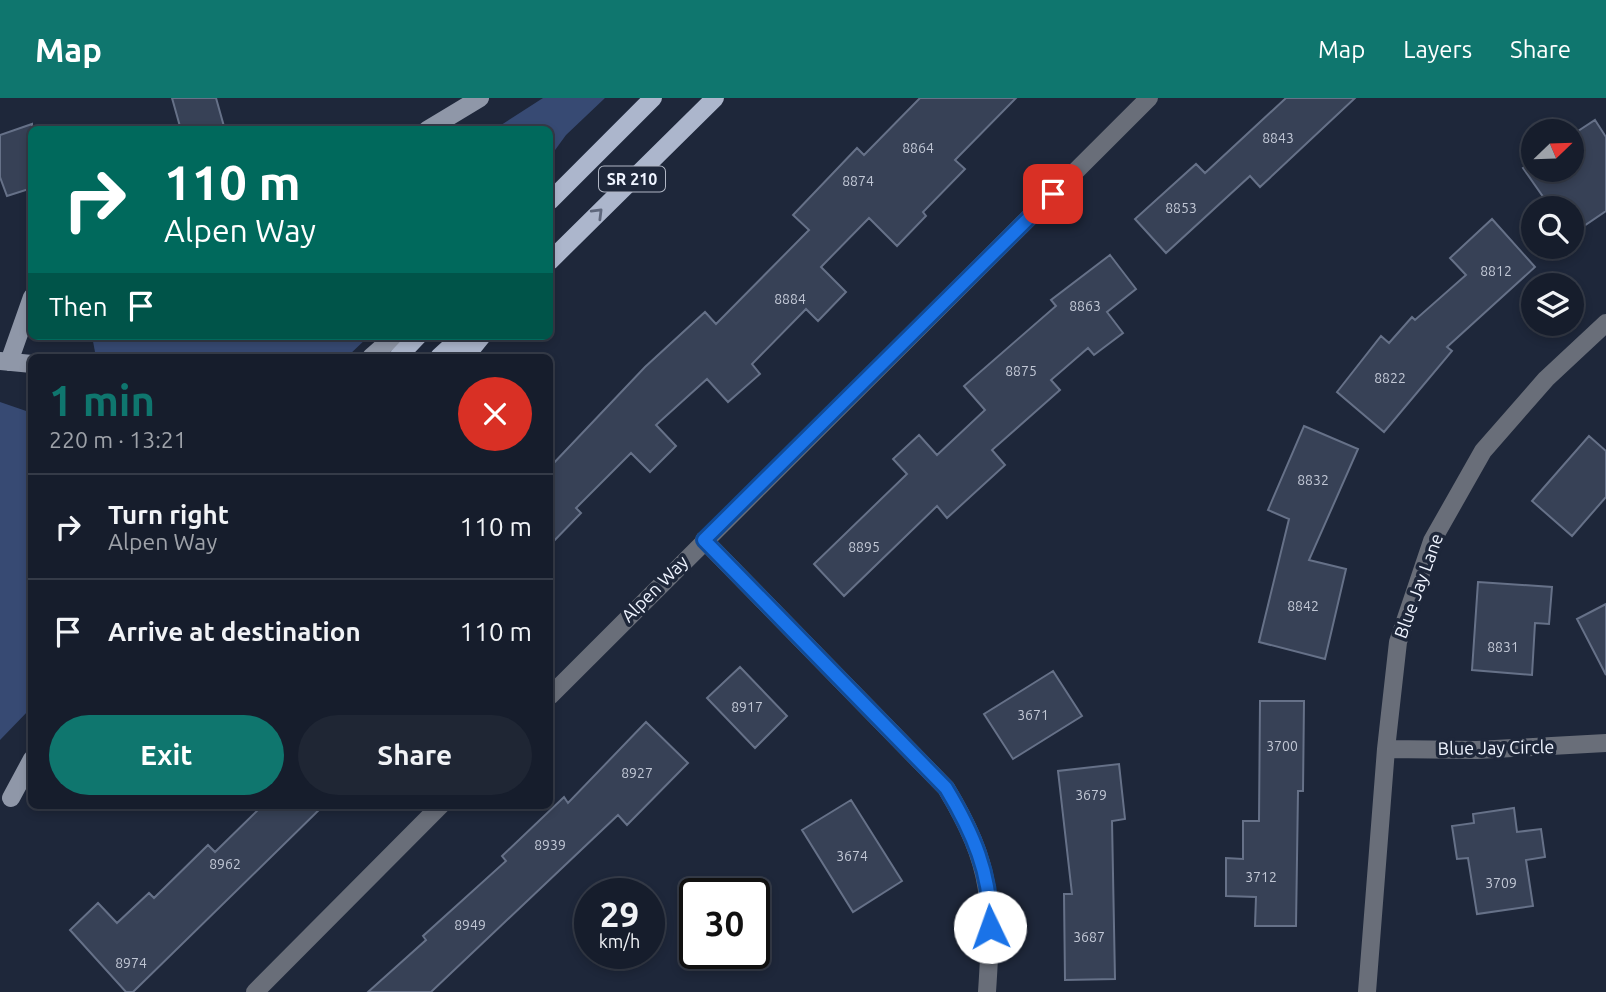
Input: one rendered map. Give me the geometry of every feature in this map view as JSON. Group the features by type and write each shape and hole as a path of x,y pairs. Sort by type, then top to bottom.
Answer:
{"main road":[{"path":"434,126 480,98"},
{"name":"SR 210","path":"553,198 653,98"},
{"name":"SR 210","path":"553,258 715,98"},
{"path":"5,362 28,307"},
{"path":"374,354 390,340"},
{"path":"401,354 414,340"},
{"path":"442,354 458,340"},
{"path":"467,354 479,340"},
{"path":"5,362 28,364"},
{"path":"5,362 28,371"},
{"path":"6,803 28,766"},
{"path":"6,803 28,785"}],"street":[{"name":"Alpen Way","path":"553,693 1149,98"},
{"name":"Blue Jay Lane","path":"1367,992 1386,749 1398,642 1432,541 1483,451 1546,379 1606,323"},
{"path":"704,540 946,788 967,822 985,872 991,904 987,992"},
{"name":"Blue Jay Circle","path":"1386,749 1477,750 1606,743"},
{"path":"255,992 437,809"}],"shaded area":[{"path":"543,98 605,98 566,135 553,153 553,126 500,126"},
{"path":"93,340 365,340 350,354 95,352"},
{"path":"0,402 28,412 28,711 0,740"}],"building":[{"path":"172,98 216,98 224,126 180,126"},
{"path":"920,98 1016,98 955,160 965,169 923,212 926,216 897,246 869,218 821,267 846,292 818,321 806,309 752,364 760,374 728,402 707,379 656,425 676,446 650,472 631,453 576,508 581,513 553,542 553,464 645,367 705,312 716,324 809,230 793,215 857,148 864,155"},
{"path":"1286,98 1355,98 1260,187 1250,176 1166,253 1135,219 1196,164 1205,173"},
{"path":"1595,120 1606,137 1606,211 1584,226 1584,196 1543,196 1533,182 1584,182 1584,127"},
{"path":"32,124 28,126 28,189 7,196 0,177 0,135"},
{"path":"1492,219 1521,251 1521,259 1528,259 1535,267 1528,273 1521,273 1521,280 1447,347 1452,351 1384,432 1337,392 1381,336 1389,343 1412,317 1415,320 1466,275 1450,258"},
{"path":"1110,255 1136,289 1107,312 1123,333 1094,355 1088,348 1051,380 1060,390 992,450 1005,465 947,518 937,506 844,596 814,564 907,474 893,459 919,435 937,455 985,410 964,386 1056,306 1051,300"},
{"path":"1304,426 1358,449 1309,560 1346,569 1325,659 1259,642 1289,519 1268,510"},
{"path":"1589,436 1606,451 1606,497 1572,536 1532,501"},
{"path":"1478,582 1552,587 1549,624 1535,623 1532,675 1472,670"},
{"path":"1606,604 1606,675 1577,619"},
{"path":"740,667 787,716 755,748 707,698"},
{"path":"1053,671 1082,716 1013,759 984,714"},
{"path":"1260,701 1304,701 1303,791 1298,791 1296,926 1255,926 1256,897 1226,896 1226,858 1243,859 1243,821 1259,821"},
{"path":"646,722 688,763 627,825 618,815 431,992 368,992 426,940 423,936 506,861 502,856 564,797 568,803"},
{"path":"1119,764 1125,819 1112,821 1115,979 1065,980 1064,894 1072,894 1058,771"},
{"path":"851,800 902,881 853,912 802,830"},
{"path":"1514,808 1517,832 1541,829 1545,857 1526,860 1533,906 1477,914 1468,858 1457,859 1452,826 1474,823 1473,814"},
{"path":"259,809 320,809 133,992 126,992 70,930 98,903 117,923 149,893 154,898 208,845 215,852"}],"route":[{"path":"990,927 991,904 982,862 967,822 946,788 920,758 704,540 1053,194"}]}
